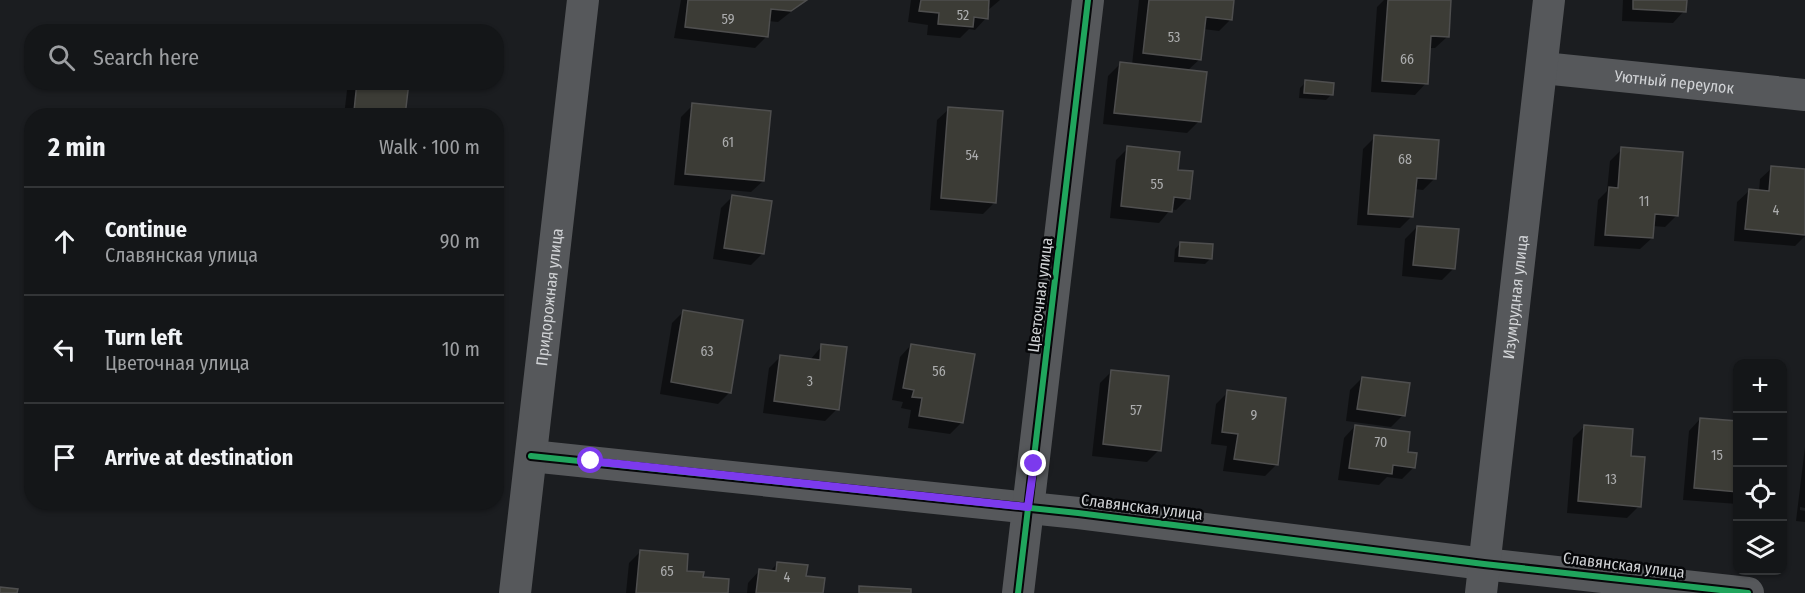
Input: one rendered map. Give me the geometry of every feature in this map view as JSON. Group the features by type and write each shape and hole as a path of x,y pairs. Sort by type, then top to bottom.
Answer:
{"street":[{"name":"Придорожная улица","path":"515,593 583,0"},
{"name":"Цветочная улица","path":"1018,593 1088,0"},
{"name":"Изумрудная улица","path":"1483,579 1549,0"},
{"name":"Уютный переулок","path":"1543,68 1805,94"},
{"name":"Славянская улица","path":"531,456 1028,507 1483,579 1748,593"}],"building":[{"path":"688,0 807,0 791,11 771,9 768,37 685,27"},
{"path":"921,0 989,0 988,19 974,17 973,27 938,24 939,13 919,11"},
{"path":"1149,0 1234,0 1232,20 1206,17 1201,60 1143,53"},
{"path":"1388,0 1451,0 1449,37 1431,36 1428,84 1382,81"},
{"path":"1633,0 1687,0 1686,12 1633,9"},
{"path":"1120,62 1207,72 1201,122 1114,113"},
{"path":"1305,80 1334,83 1333,95 1304,93"},
{"path":"356,90 408,90 406,108 354,108"},
{"path":"692,103 771,111 764,181 685,174"},
{"path":"948,107 1003,111 996,203 941,198"},
{"path":"1374,135 1439,140 1436,179 1417,178 1413,217 1368,214"},
{"path":"1127,146 1180,152 1178,170 1193,171 1190,199 1174,197 1172,212 1121,206"},
{"path":"1621,147 1683,152 1678,216 1655,214 1653,238 1605,235 1609,187 1618,188"},
{"path":"1771,166 1805,169 1805,235 1745,229 1749,189 1769,191"},
{"path":"732,195 772,201 764,254 724,248"},
{"path":"1417,226 1459,229 1455,269 1413,265"},
{"path":"1180,242 1213,244 1212,259 1179,256"},
{"path":"683,310 743,320 731,393 671,382"},
{"path":"821,344 847,347 839,410 774,401 780,355 820,360"},
{"path":"911,344 975,354 963,423 919,416 922,398 912,397 914,390 903,388"},
{"path":"1111,370 1169,376 1161,451 1103,444"},
{"path":"1362,377 1410,383 1405,416 1357,409"},
{"path":"1227,390 1286,398 1278,465 1234,459 1238,434 1222,432"},
{"path":"1700,418 1733,421 1733,492 1694,488"},
{"path":"1355,425 1410,432 1408,452 1417,453 1415,468 1393,465 1392,474 1349,468"},
{"path":"1584,425 1633,429 1631,456 1645,457 1641,507 1578,501"},
{"path":"640,550 688,554 687,571 704,572 703,577 729,579 728,593 636,593"},
{"path":"777,562 808,565 806,576 825,578 823,593 756,593 759,569 776,571"},
{"path":"859,586 911,589 911,593 859,593"},
{"path":"0,587 18,589 17,593 0,593"}],"cycle path":[{"path":"1018,593 1088,0"},
{"path":"531,456 1078,513 1484,564 1748,593"}],"route":[{"path":"591,461 1028,507 1034,464"}]}
